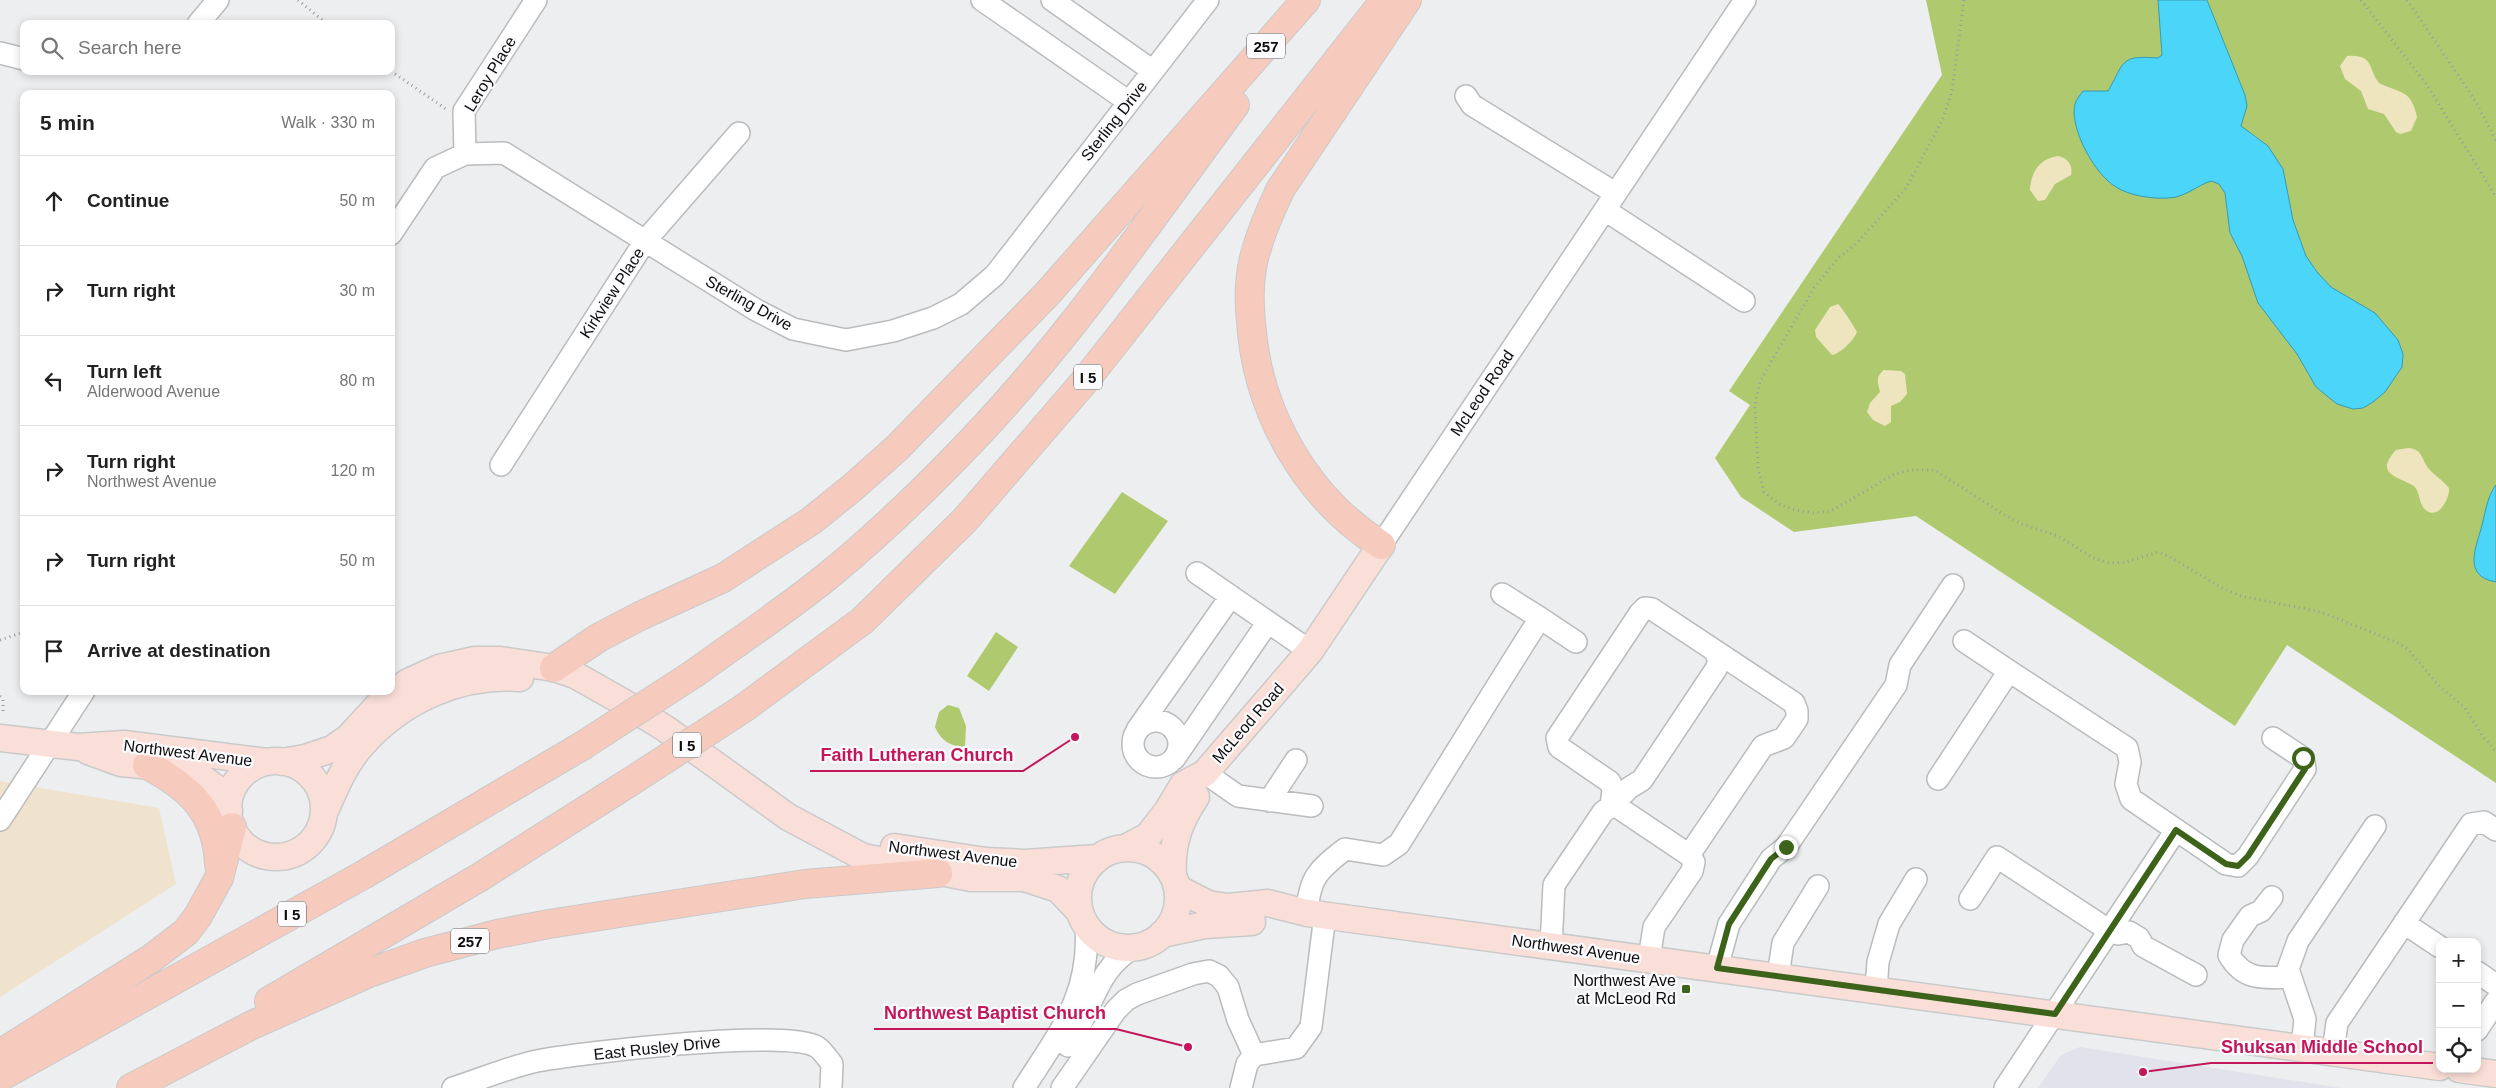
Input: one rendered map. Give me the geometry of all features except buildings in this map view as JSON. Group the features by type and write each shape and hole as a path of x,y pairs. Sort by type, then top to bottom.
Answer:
{"highway":[{"name":"257","path":"554,668 598,638 640,616 723,578 811,521 852,488 897,448 1047,294 1306,0"},
{"name":"I 5","path":"0,1077 363,875 582,746 695,674 842,563 893,519 955,459 1011,397 1080,315 1314,0"},
{"name":"I 5","path":"121,1088 480,877 744,708 862,621 964,520 1084,382 1384,0"},
{"path":"1381,545 1360,531 1324,498 1296,460 1281,433 1258,374 1252,343 1249,302 1253,259 1266,220 1280,190 1407,0"},
{"path":"147,766 181,784 203,809 216,838 219,878"},
{"path":"0,1054 172,944 198,916 219,878 230,819"},
{"name":"257","path":"131,1088 252,1025 377,970 425,953 497,934 548,924 805,884 938,873"}],"main road":[{"name":"McLeod Road","path":"1125,848 1148,836 1168,810 1183,785 1205,773 1310,651 1381,545"},
{"name":"Northwest Avenue","path":"395,692 408,682 439,668 476,660 500,660 554,668 575,675 666,728 788,817 863,857 971,878 1024,878 1049,884 1058,890 1083,919"},
{"name":"Northwest Avenue","path":"324,813 348,764 360,747 380,726 433,693 460,682 488,678 542,680 621,701"},
{"name":"Northwest Avenue","path":"78,748 124,744 275,762 304,758 332,749 348,738 382,701 390,695"},
{"name":"Northwest Avenue","path":"1,726 49,744 78,748 121,763 191,770 221,792 230,819"},
{"path":"275,762 298,766 316,782 322,797 324,813 315,837 303,848 288,855 271,856 255,851 241,841 230,819 231,794 240,779 250,769 275,762"},
{"name":"McLeod Road","path":"1175,882 1172,858 1176,833 1185,814 1198,795 1205,773"},
{"name":"Northwest Avenue","path":"838,844 866,843 1006,862 1025,863 1097,858"},
{"path":"1125,848 1142,850 1156,856 1175,882 1176,912 1171,924 1162,934 1150,942 1135,947 1110,945 1097,937 1083,919 1078,902 1080,883 1088,868 1097,858 1110,851 1125,848"},
{"name":"Northwest Avenue","path":"1175,882 1208,904 1228,907 1268,903 1316,914 2436,1066"},
{"name":"Northwest Avenue","path":"1162,934 1222,923 1271,922 1316,914"},
{"path":"2481,1072 2496,1074"}],"street":[{"path":"201,20 218,0"},
{"name":"Leroy Place","path":"465,154 464,111 536,0"},
{"path":"982,0 1129,102"},
{"path":"1052,0 1153,71"},
{"name":"Sterling Drive","path":"395,228 435,168 465,154 504,153 756,310 793,329 846,340 892,331 932,318 961,304 995,275 1208,0"},
{"name":"McLeod Road","path":"1381,545 1745,0"},
{"path":"0,53 20,58"},
{"path":"1466,96 1472,105 1610,202 1744,301"},
{"name":"Kirkview Place","path":"501,465 645,241 739,133"},
{"path":"1197,573 1310,651"},
{"path":"1717,968 1729,924 1771,859 1786,847 1896,685 1900,665 1953,585"},
{"path":"1502,594 1576,642"},
{"path":"1231,596 1137,730 1132,746 1139,761 1153,768 1161,767 1174,758 1268,622"},
{"path":"1611,806 1613,790 1610,782 1559,747 1557,738 1640,613 1645,608 1652,609 1794,703 1797,711 1797,718 1784,738 1763,746 1689,855"},
{"path":"1241,1088 1247,1064 1254,1055 1296,1048 1312,1027 1316,914 1308,892 1320,868 1345,849 1383,855 1399,844 1469,733 1480,711 1540,618"},
{"path":"1964,641 2127,748 2130,762 2126,784 2131,799 2226,864 2238,866 2248,856 2305,769 2303,758 2273,738"},
{"path":"1551,946 1554,885 1603,812 1629,788 1642,780 1716,669 1720,661 1715,651"},
{"path":"1938,778 2010,671"},
{"path":"0,820 81,695"},
{"path":"1137,730 1148,722 1155,721 1169,725 1174,730 1179,744 1174,758"},
{"path":"1269,801 1296,760"},
{"path":"1205,773 1238,796 1312,806"},
{"path":"1611,806 1619,808 1689,855 1694,862 1692,871 1654,927 1649,959"},
{"path":"2333,1052 2337,1023 2471,824 2484,822 2496,830"},
{"path":"2302,1048 2305,1019 2300,999 2288,969 2298,941 2375,826"},
{"path":"2005,1088 2114,932 2176,830"},
{"path":"1970,899 1998,856 2114,932 2129,932 2139,938 2143,946 2196,975"},
{"path":"1876,990 1878,962 1889,924 1916,879"},
{"path":"1778,976 1783,943 1818,886"},
{"path":"2272,897 2261,911 2250,916 2233,940 2229,955 2236,968 2251,976 2290,977"},
{"path":"1024,1088 1067,1022 1078,997 1086,968 1083,919"},
{"path":"2404,923 2436,944"},
{"path":"1037,1088 1077,1033 1090,1009 1103,974 1118,958 1135,947"},
{"path":"1062,1088 1116,1010 1126,1000 1159,986 1209,972 1219,976 1228,986 1238,1020 1254,1055"},
{"path":"2481,975 2496,985"},
{"path":"2478,1028 2496,1001"},
{"name":"East Rusley Drive","path":"454,1088 536,1062 672,1045 758,1040 792,1041 816,1046 832,1064 831,1088"}],"path":[{"path":"298,0 322,20"},
{"path":"1964,0 1952,91 1942,121 1906,188 1858,242 1838,258 1814,288 1760,381 1755,406 1758,466 1764,492 1776,502 1796,510 1813,513 1831,511 1893,475 1909,470 1935,470 2001,513 2022,524 2058,536 2095,559 2110,563 2126,562 2158,552 2170,557 2222,588 2241,596 2321,612 2396,642 2408,649 2438,685 2465,708 2482,735 2496,752"},
{"path":"2361,0 2427,85 2496,197"},
{"path":"2407,0 2473,97 2496,140"},
{"path":"395,74 464,120"},
{"path":"0,640 20,633"},
{"path":"0,696 3,700 1,726"}],"shaded area":[{"path":"0,781 159,808 176,884 0,997"},
{"path":"2080,1047 2341,1088 2038,1088 2061,1055"}],"green space":[{"path":"1926,0 2496,0 2496,783 2287,645 2235,726 1916,516 1794,532 1741,497 1715,458 1750,405 1729,391 1942,75"},
{"path":"1122,492 1168,521 1115,594 1069,566"},
{"path":"996,632 1018,647 989,691 967,676"},
{"path":"948,705 959,708 966,726 965,747 955,746 947,742 940,736 935,727 939,712"}],"sand":[{"path":"2347,56 2356,56 2367,60 2379,83 2399,91 2412,101 2417,117 2411,131 2400,134 2396,132 2384,114 2368,109 2361,91 2345,79 2340,66"},
{"path":"2058,156 2065,158 2069,162 2071,175 2055,184 2045,200 2038,201 2030,190 2034,172 2041,163"},
{"path":"1838,304 1857,332 1846,346 1832,355 1816,337 1815,330 1830,307"},
{"path":"1884,370 1901,371 1905,374 1907,394 1900,402 1891,406 1891,422 1885,426 1873,420 1867,412 1870,403 1880,392 1878,378"},
{"path":"2408,448 2419,452 2429,469 2449,488 2446,502 2436,512 2431,513 2427,511 2414,486 2395,477 2388,469 2387,464 2396,450"}],"water":[{"path":"2158,0 2207,0 2245,95 2247,106 2241,126 2268,146 2283,169 2293,220 2306,256 2331,287 2375,313 2398,340 2403,354 2402,367 2385,392 2363,408 2353,409 2337,404 2316,387 2297,354 2258,303 2242,256 2230,233 2225,193 2219,184 2211,181 2185,194 2174,197 2155,198 2134,195 2108,181 2092,162 2085,150 2076,125 2074,114 2076,101 2083,91 2108,91 2121,67 2130,59 2158,58 2162,55"},
{"path":"2496,485 2496,582 2485,579 2478,574 2474,559 2487,504"}],"place":[{"name":"Faith Lutheran Church","path":"1075,737"},
{"name":"Northwest Ave at McLeod Rd","path":"1686,989"},
{"name":"Northwest Baptist Church","path":"1188,1047"},
{"name":"Shuksan Middle School","path":"2143,1072"}],"route":[{"path":"1786,847 1771,859 1729,924 1717,968 2055,1014 2176,830 2226,864 2238,866 2248,856 2305,769 2303,758"}]}
